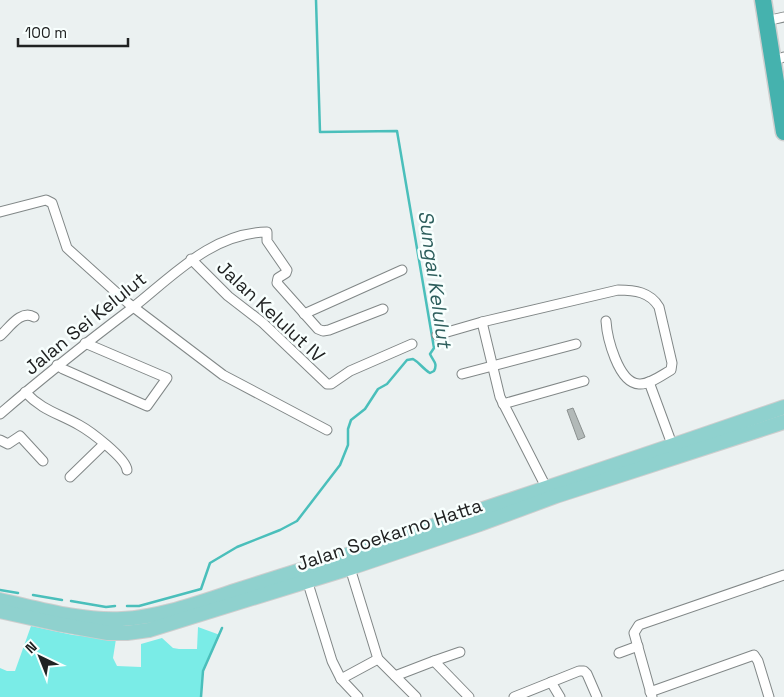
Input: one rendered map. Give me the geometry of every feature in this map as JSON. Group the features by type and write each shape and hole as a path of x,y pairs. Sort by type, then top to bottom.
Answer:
{"highway":[{"path":"763,0 784,132"},
{"path":"772,0 779,18 783,63"}],"main road":[{"name":"Jalan Soekarno Hatta","path":"0,611 108,633 148,630 350,568 546,487 673,447 784,407"},
{"name":"Jalan Soekarno Hatta","path":"0,600 83,618 122,619 145,616 556,496 784,422"}],"street":[{"path":"0,212 46,200 49,201 52,203 67,248 133,307 223,375 327,430"},
{"name":"Jalan Sei Kelulut","path":"0,414 57,365 133,307 191,259 230,239 255,232 267,232 267,241 287,270 286,273 278,278 277,283 304,314"},
{"name":"Jalan Kelulut IV","path":"191,259 228,296 263,323 324,382 331,384 350,371 412,344"},
{"path":"383,309 323,331 318,329 304,314 402,270"},
{"path":"437,335 482,322 618,290 630,290 646,294 659,307 672,363 671,370 649,382 639,384 632,382 625,375 612,352 606,321"},
{"path":"0,336 22,315 30,314 34,317"},
{"path":"482,322 491,366 503,404 546,487"},
{"path":"57,365 147,406 167,378 85,343"},
{"path":"462,374 576,344"},
{"path":"503,404 584,380"},
{"path":"649,382 673,447"},
{"path":"25,392 36,403 50,412 80,425 125,463 127,470"},
{"path":"0,440 8,444 20,436 43,461"},
{"path":"70,477 104,444"},
{"path":"350,568 378,659 416,697"},
{"path":"769,697 758,661 754,655 651,694 634,633 640,625 653,619 784,575"},
{"path":"307,580 332,661 341,679 358,697"},
{"path":"619,653 638,646"},
{"path":"395,676 460,652"},
{"path":"341,679 378,659"},
{"path":"434,661 469,697"},
{"path":"514,697 580,671 584,671 587,674 597,697"},
{"path":"551,682 560,697"}],"shaded area":[{"path":"31,626 73,635 116,639 113,658 117,666 141,667 141,644 162,638 173,648 197,649 198,627 220,635 203,671 201,697 0,697 0,668 7,671 15,671"}],"building":[{"path":"573,408 585,437 578,440 567,410"}],"waterway":[{"name":"Sungai Kelulut","path":"127,606 139,606 201,589 210,563 237,547 297,521 340,465 348,445 348,429 351,420 365,409 378,389 387,384 407,360 413,359 430,373 435,368 430,354 434,348 397,131 320,132 316,0"},
{"path":"0,590 18,593"},
{"path":"33,595 62,600"},
{"path":"71,601 106,607 115,606"},
{"path":"201,697 203,671 222,628"}]}
